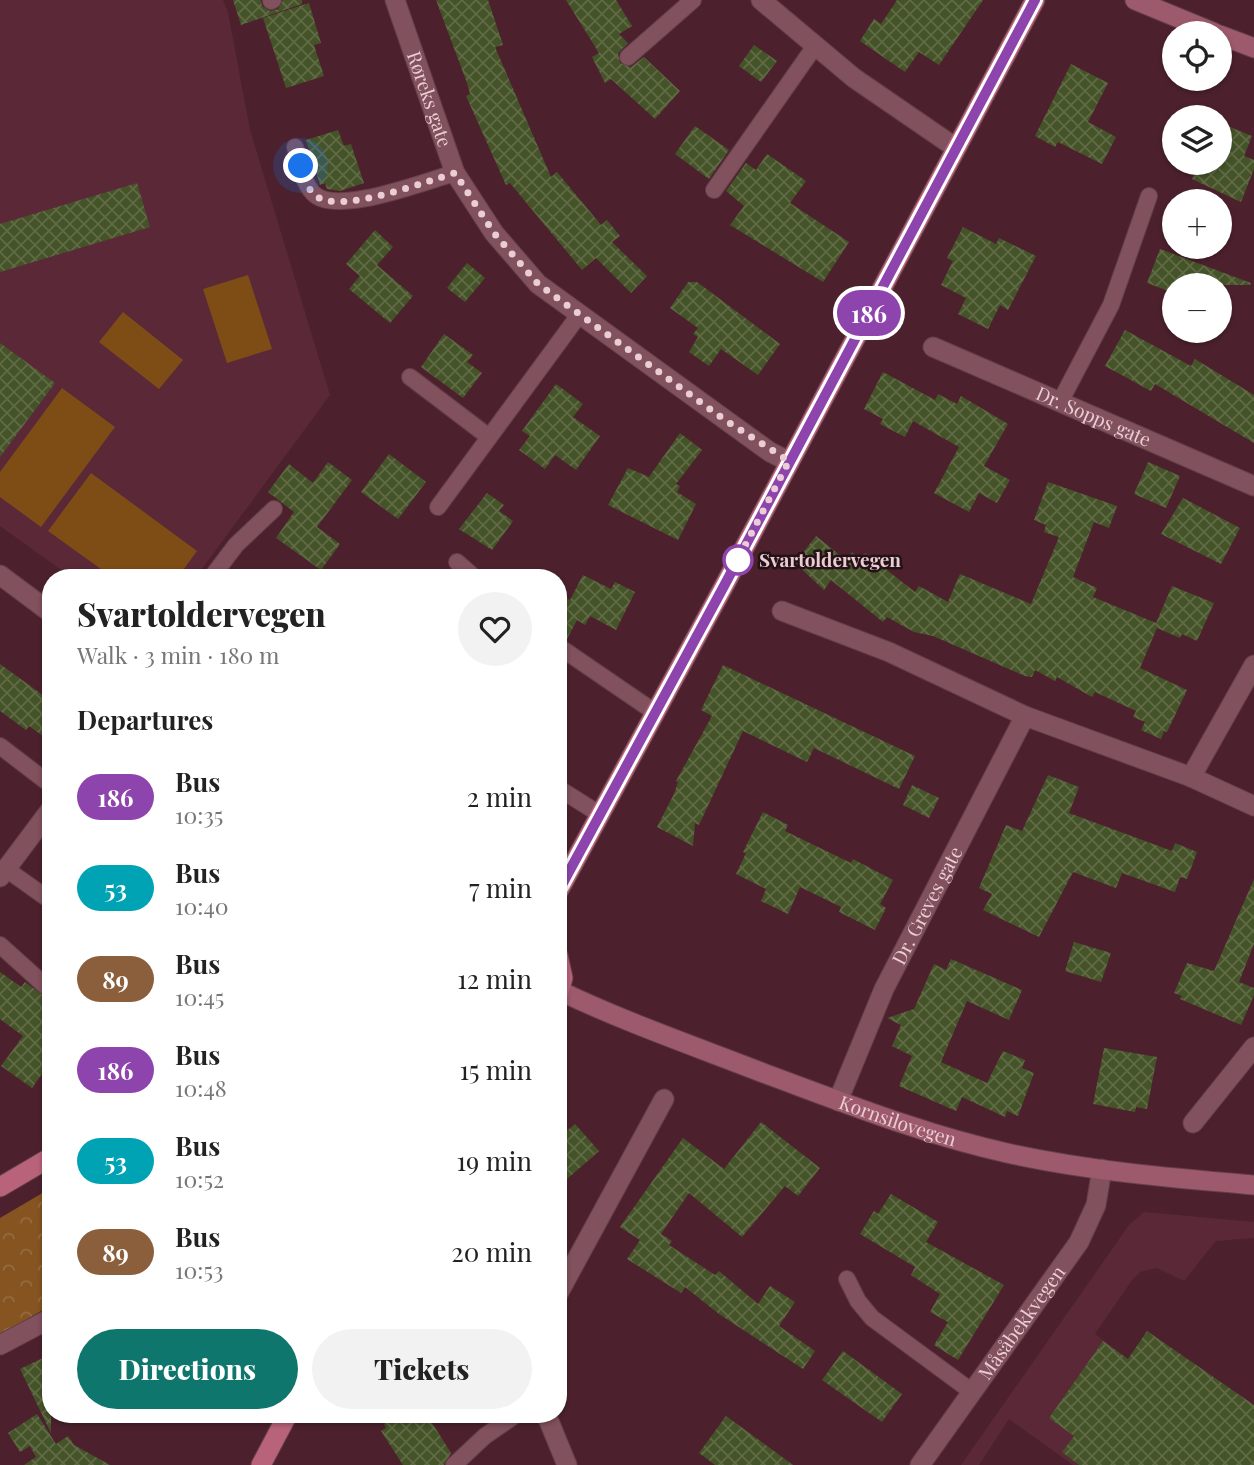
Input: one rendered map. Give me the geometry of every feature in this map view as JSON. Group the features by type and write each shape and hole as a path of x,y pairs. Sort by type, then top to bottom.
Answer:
{"main road":[{"path":"567,876 1035,0"},
{"path":"1135,0 1186,21"},
{"path":"1232,40 1254,48"},
{"name":"Kornsilovegen","path":"567,996 838,1101 960,1141 1008,1154 1102,1169 1254,1185"},
{"path":"0,1186 42,1162"},
{"path":"261,1465 283,1423"}],"street":[{"name":"Røreks gate","path":"395,0 455,173 494,233 538,284 770,452 789,461"},
{"path":"761,0 854,78 956,148"},
{"name":"Dr. Sopps gate","path":"933,347 1254,486"},
{"path":"0,575 42,606"},
{"path":"782,611 889,652 1025,716 1191,777 1254,806"},
{"path":"1191,777 1254,665"},
{"name":"Dr. Greves gate","path":"838,1101 884,989 1025,716"},
{"path":"3,873 42,821"},
{"path":"1193,1123 1254,1047"},
{"path":"567,1277 664,1099"},
{"name":"Måsåbekkvegen","path":"920,1465 1079,1241 1096,1205 1102,1169"},
{"path":"0,1345 42,1323"},
{"path":"549,1423 560,1462"}],"lane":[{"path":"628,57 693,0"},
{"path":"714,190 815,46"},
{"path":"295,147 307,184 315,195 326,201 346,203 455,173"},
{"path":"1060,402 1111,305 1149,196"},
{"path":"438,507 579,315"},
{"path":"410,377 489,437"},
{"path":"218,569 236,544 274,509"},
{"path":"457,562 465,569"},
{"path":"567,652 656,713"},
{"path":"0,746 42,778"},
{"path":"567,794 601,815"},
{"path":"3,873 42,896"},
{"path":"0,944 42,983"},
{"path":"847,1279 858,1301 872,1318 971,1391"},
{"path":"454,1465 485,1436 504,1423"}],"shaded area":[{"path":"0,0 223,0 228,12 250,130 330,395 202,569 60,569 0,526"},
{"path":"248,275 272,349 227,363 203,289"},
{"path":"123,312 183,360 159,389 99,342"},
{"path":"62,388 115,427 41,527 0,497 0,472"},
{"path":"91,473 197,551 184,569 101,569 48,531"},
{"path":"1144,1212 1254,1222 1254,1238 1216,1241 1184,1281 1157,1268 1140,1272 1132,1280 1095,1334 1128,1359 1103,1342 1049,1418 1074,1436 1063,1452 1079,1465 1073,1465 1009,1419 979,1465 961,1465 1129,1225"}],"green space":[{"path":"42,1193 42,1310 0,1335 0,1218"}],"building":[{"path":"233,0 261,0 262,6 270,11 278,9 283,0 302,0 302,4 241,25"},
{"path":"436,0 488,0 503,45 495,47 551,177 557,172 601,225 607,220 620,236 612,242 647,276 631,293 596,258 582,270 510,183 506,185 466,96 470,94 467,83"},
{"path":"566,0 616,0 632,26 619,34 628,43 618,53 620,63 631,67 644,57 680,91 655,119 611,79 605,83 592,57 599,53"},
{"path":"897,0 983,0 939,65 919,52 905,72 860,41 874,19 881,24"},
{"path":"309,3 321,43 314,45 324,76 286,88 263,18"},
{"path":"754,45 777,61 761,82 739,66"},
{"path":"1071,64 1108,83 1088,122 1116,137 1102,164 1058,142 1055,147 1035,136"},
{"path":"695,126 729,150 709,179 675,154"},
{"path":"1232,128 1252,136 1244,156 1254,160 1254,169 1241,202 1232,198 1232,189 1213,189 1192,179 1194,175 1232,175"},
{"path":"338,130 344,146 351,144 364,183 340,191 327,189 325,183 320,185 306,140"},
{"path":"767,154 806,181 790,203 849,242 823,282 730,225 744,206 726,191 746,163 756,170"},
{"path":"137,183 150,227 0,272 0,224"},
{"path":"963,227 996,244 999,238 1036,256 1008,310 1000,305 988,329 958,314 966,298 941,285 953,261 947,258"},
{"path":"375,230 393,247 377,265 413,296 390,323 349,289 360,276 346,264"},
{"path":"1160,249 1162,259 1187,259 1224,273 1162,273 1162,289 1147,283"},
{"path":"467,263 485,278 465,302 447,288"},
{"path":"1232,276 1251,283 1232,285"},
{"path":"688,282 697,282 780,344 758,375 721,349 709,366 689,352 698,337 693,334 698,328 670,308"},
{"path":"1125,330 1191,366 1195,359 1254,395 1254,443 1155,384 1151,391 1105,366"},
{"path":"444,334 473,355 467,362 482,373 463,398 421,367"},
{"path":"0,343 55,383 0,457"},
{"path":"883,372 935,400 938,394 957,404 961,396 1008,424 984,466 1010,480 997,503 979,493 969,512 934,493 959,447 913,421 905,437 880,424 883,419 864,409"},
{"path":"556,384 583,404 573,417 600,436 576,470 555,455 545,469 519,450 530,436 522,431"},
{"path":"680,433 702,450 676,484 680,486 677,492 696,504 678,540 608,505 628,468 649,477"},
{"path":"389,454 426,482 398,519 361,492"},
{"path":"328,462 352,480 317,527 340,544 322,569 276,538 294,512 268,492 289,464 313,483"},
{"path":"1148,462 1180,476 1166,508 1134,494"},
{"path":"1048,482 1117,506 1109,528 1094,522 1073,577 1097,588 1093,597 1156,623 1172,586 1214,603 1197,641 1182,634 1180,638 1157,628 1140,668 1187,690 1161,739 1141,730 1145,722 1133,717 1136,711 1095,692 1092,697 1057,677 1055,681 1035,670 1032,677 1025,676 933,636 914,632 887,617 883,622 831,580 824,590 795,563 816,536 846,560 852,552 860,559 865,553 915,592 919,586 948,602 960,574 1031,604 1059,537 1044,532 1046,525 1034,520"},
{"path":"487,493 504,505 499,511 513,521 492,550 459,529"},
{"path":"1183,498 1240,528 1221,564 1161,534"},
{"path":"583,575 611,589 615,582 635,592 616,630 590,616 585,625 577,620 567,639 567,598 570,600"},
{"path":"0,664 42,694 42,735 29,726 26,730 0,711"},
{"path":"723,665 915,756 899,789 814,748 807,762 743,731 699,825 695,823 693,846 657,827 674,794 678,782 676,781 712,716 701,710"},
{"path":"1048,775 1079,787 1069,813 1172,851 1175,843 1197,852 1187,879 1180,877 1175,892 1122,873 1116,888 1073,872 1039,937 983,910 992,894 979,888 1006,825 1022,831"},
{"path":"912,785 939,798 929,818 903,805"},
{"path":"763,812 788,825 785,831 851,863 853,859 893,880 880,904 886,908 875,930 839,912 841,907 800,887 788,914 761,901 766,889 736,874 746,853 743,852"},
{"path":"1254,879 1254,944 1239,982 1254,988 1254,995 1241,1025 1180,999 1182,996 1174,993 1187,963 1214,971"},
{"path":"1074,942 1111,953 1101,982 1065,971"},
{"path":"951,959 1022,990 1009,1020 967,1001 941,1062 987,1083 1003,1051 1025,1060 1022,1068 1034,1073 1018,1116 1007,1111 1005,1117 962,1097 956,1111 899,1086 912,1056 892,1046 901,1025 887,1018 914,1009 934,964 946,970"},
{"path":"0,972 21,987 25,982 42,994 42,1074 32,1088 1,1066 23,1036 0,1019"},
{"path":"1104,1048 1157,1057 1147,1109 1136,1107 1135,1112 1093,1104"},
{"path":"761,1122 820,1168 798,1196 785,1186 742,1237 689,1193 661,1234 672,1241 669,1245 715,1275 719,1271 758,1304 770,1286 795,1302 779,1326 815,1351 803,1369 719,1314 685,1287 681,1293 627,1259 640,1240 620,1227 683,1138 724,1169"},
{"path":"575,1124 599,1151 567,1179 567,1131"},
{"path":"891,1194 938,1222 926,1242 1004,1285 958,1360 934,1345 948,1322 930,1312 940,1294 911,1275 915,1267 860,1234 874,1211 878,1214"},
{"path":"1147,1331 1254,1405 1254,1465 1079,1465 1062,1452 1074,1436 1049,1418 1103,1341 1128,1359"},
{"path":"843,1351 902,1394 882,1422 822,1380"},
{"path":"42,1358 42,1414 20,1369"},
{"path":"37,1414 56,1444 68,1436 74,1445 110,1465 24,1465 36,1457 30,1446 20,1452 8,1433"},
{"path":"726,1416 793,1465 715,1465 699,1453"},
{"path":"432,1423 451,1453 444,1465 403,1465 381,1431 386,1428 384,1424"}],"bus line":[{"name":"186","path":"567,876 1035,0"}],"place":[{"name":"Svartoldervegen","path":"738,560"}],"route":[{"path":"301,166 307,184 315,195 326,201 346,203 455,173 494,233 538,284 770,452 789,461 735,565 738,560"}]}
